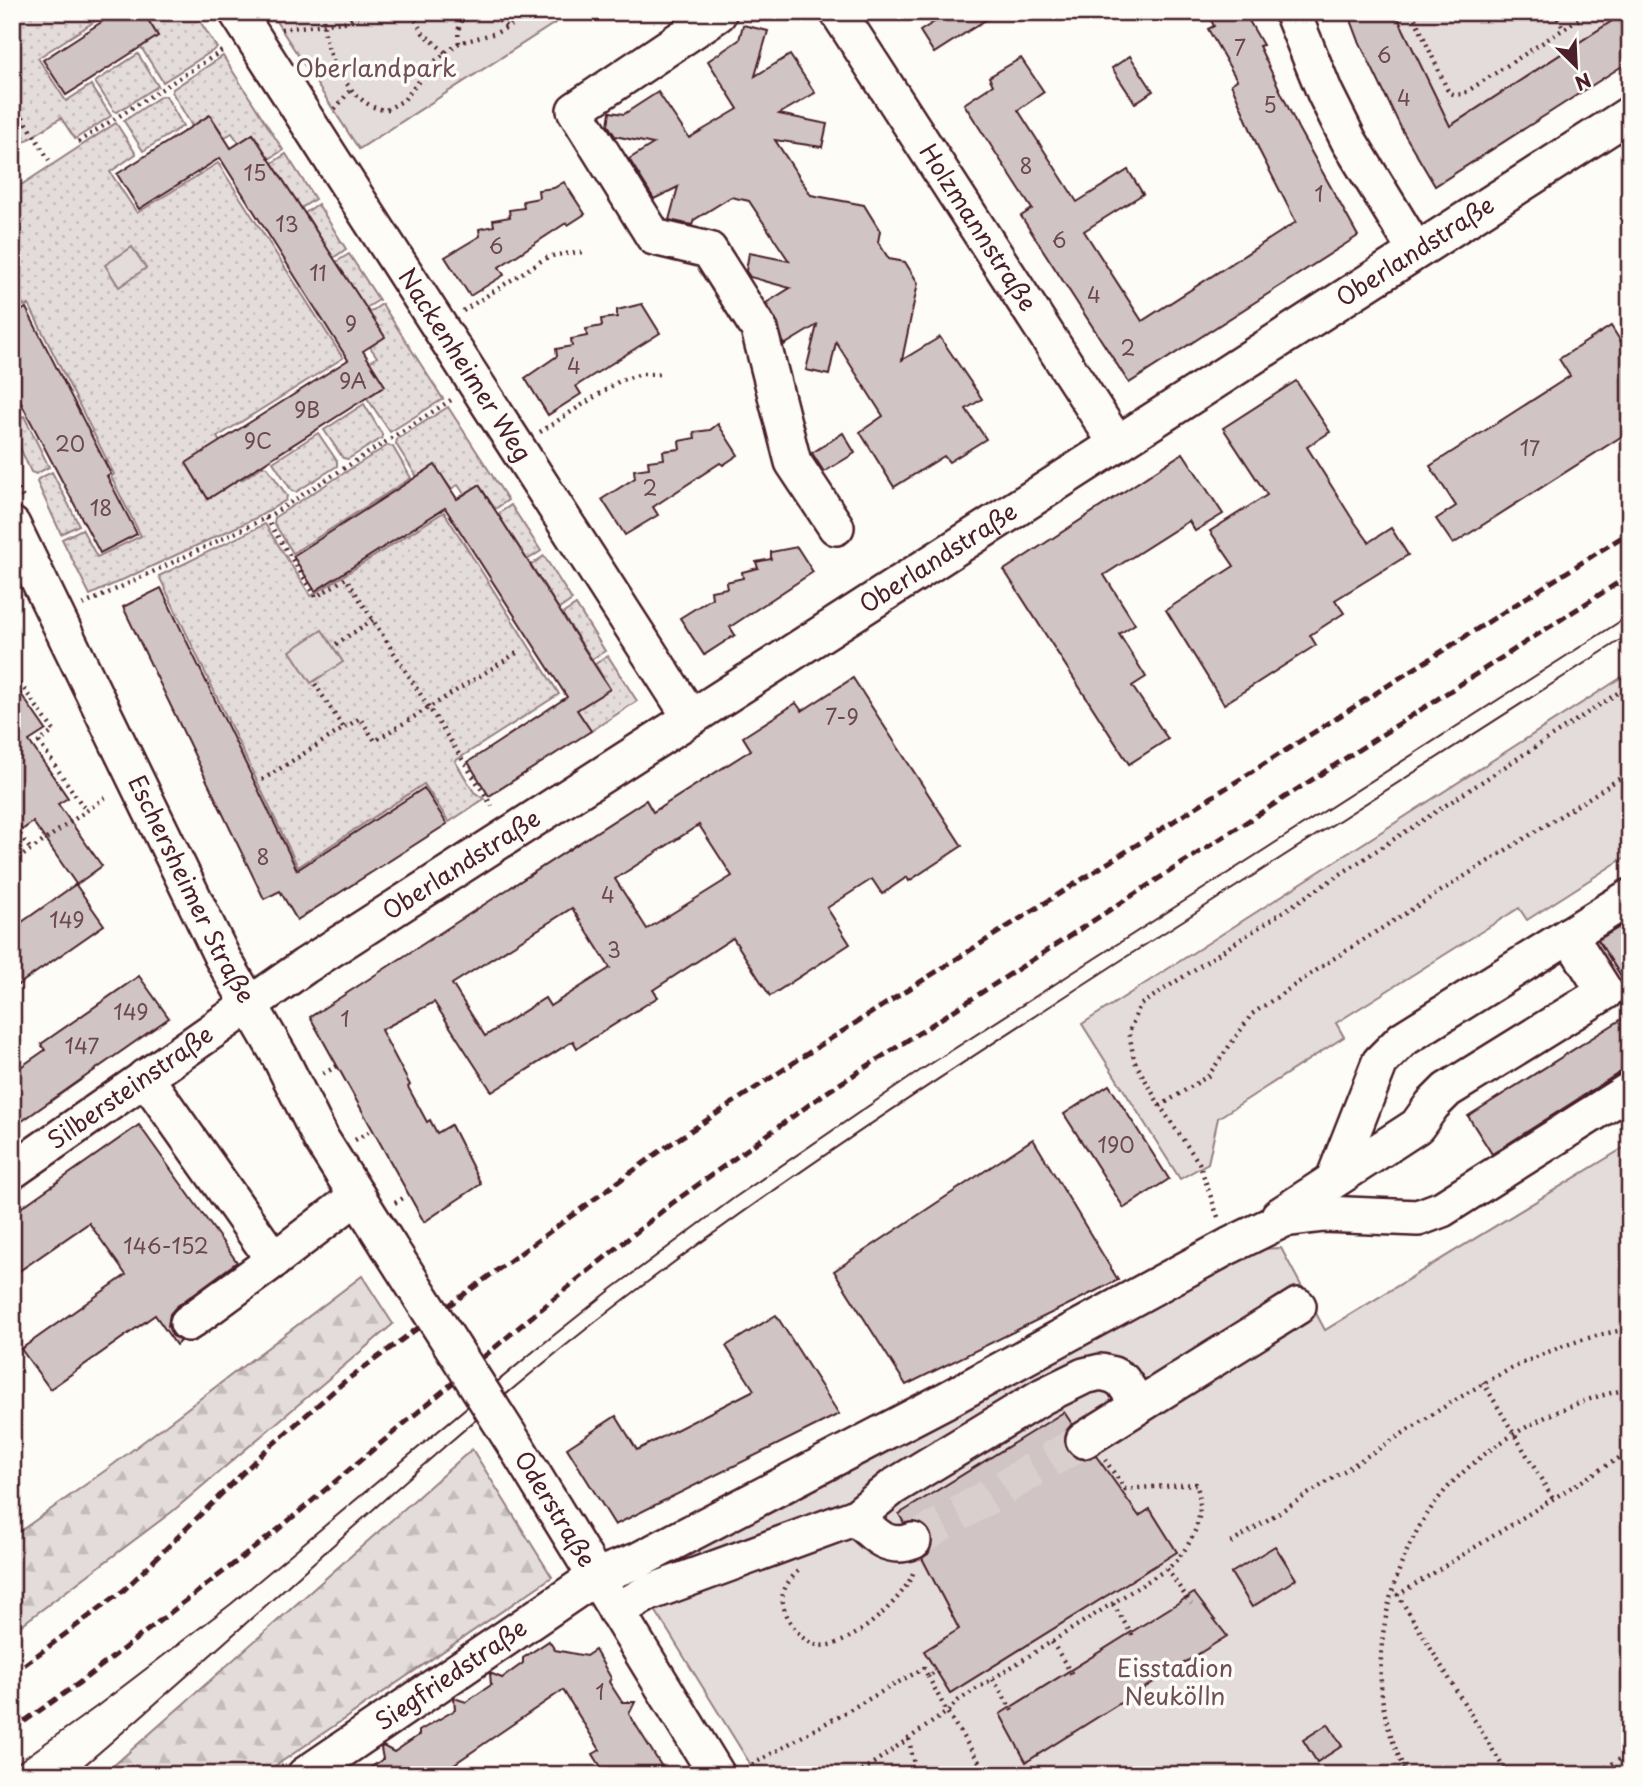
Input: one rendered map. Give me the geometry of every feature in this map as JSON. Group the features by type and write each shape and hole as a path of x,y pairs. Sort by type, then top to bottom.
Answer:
{"street":[{"name":"Holzmannstraße","path":"838,12 1117,444"},
{"path":"1292,12 1325,93 1349,141 1416,251"},
{"path":"718,14 575,110 654,237 709,250 759,328 793,462 835,527"},
{"name":"Nackenheimer Weg","path":"245,24 691,718"},
{"name":"Oberlandstraße","path":"249,1004 1630,114"},
{"name":"Eschersheimer Straße","path":"12,525 222,957 279,1057 321,1139 388,1245"},
{"path":"1334,1179 1380,1062 1389,1051 1403,1039 1630,897"},
{"path":"1240,1241 1417,1126 1447,1090 1605,992 1569,935"},
{"name":"Silbersteinstraße","path":"12,1171 249,1004"},
{"path":"145,1077 274,1260"},
{"path":"1240,1241 1284,1219 1324,1213 1418,1218 1442,1209 1630,1090"},
{"path":"188,1322 357,1196"},
{"name":"Siegfriedstraße","path":"305,1775 597,1576 647,1556 895,1427 1240,1241"},
{"name":"Oderstraße","path":"388,1245 597,1576 616,1611 730,1772"},
{"path":"1084,1440 1298,1306"},
{"path":"616,1611 646,1594 856,1517 893,1487 1043,1396 1084,1376 1101,1372 1113,1375 1122,1380 1139,1405"},
{"path":"856,1517 882,1541 893,1545 913,1541"}],"path":[{"path":"324,12 324,36 332,59 352,88 370,107 386,110 395,107 412,93 435,61 445,52 459,43 508,28 536,12"},
{"path":"322,24 344,22 366,12"},
{"path":"393,12 412,13 424,33 445,52"},
{"path":"459,43 461,18 467,12"},
{"path":"488,12 508,28"},
{"path":"1412,12 1447,89 1451,94 1457,95 1463,94 1590,12"},
{"path":"1554,12 1564,29"},
{"path":"78,142 237,41 245,24"},
{"path":"327,119 352,88"},
{"path":"12,99 49,160"},
{"path":"454,316 544,259 566,252 582,251"},
{"path":"532,437 621,380 642,374 663,374"},
{"path":"76,609 266,518 454,397"},
{"path":"266,518 316,597 346,578 492,806"},
{"path":"336,644 373,620"},
{"path":"262,780 360,718 375,741 520,651"},
{"path":"12,672 54,731 38,742 86,811"},
{"path":"315,684 344,729"},
{"path":"1240,1241 1199,1163 1160,1106 1134,1060 1129,1032 1140,1005 1630,685"},
{"path":"1160,1106 1208,1076 1252,1014 1333,959 1630,772"},
{"path":"12,863 136,776"},
{"path":"12,823 31,850"},
{"path":"320,1076 337,1066"},
{"path":"355,1140 372,1130"},
{"path":"1231,1543 1483,1382 1540,1355 1604,1333 1630,1329"},
{"path":"1483,1382 1553,1499"},
{"path":"1407,1775 1391,1740 1384,1708 1382,1654 1401,1565 1415,1534 1434,1505 1462,1475 1514,1435 1551,1414 1590,1398 1630,1389"},
{"path":"1395,1594 1630,1451"},
{"path":"856,1775 947,1712 959,1700 1179,1559 1200,1520 1199,1492 1196,1485 1125,1489"},
{"path":"803,1566 782,1596 784,1608 793,1625 806,1640 817,1645 830,1644 849,1637 870,1623 891,1605 906,1587 912,1576 913,1541"},
{"path":"1167,1569 1191,1604"},
{"path":"1395,1594 1508,1775"},
{"path":"1112,1604 1134,1639"},
{"path":"1052,1642 1073,1676"},
{"path":"730,1772 924,1668 947,1712 981,1765 979,1775"},
{"path":"928,1676 937,1671"},
{"path":"993,1679 1013,1713"},
{"path":"909,1739 916,1775"},
{"path":"1594,1775 1630,1753"}],"green space":[{"path":"12,12 109,12 38,58 66,101 91,85 111,116 75,139 61,118 12,150"},
{"path":"143,12 194,12 217,48 163,82 141,47 158,36"},
{"name":"Oberlandpark","path":"270,12 572,12 359,149"},
{"path":"1395,12 1626,12 1448,127"},
{"path":"138,54 158,86 117,112 114,111 95,82"},
{"path":"223,56 283,150 269,159 253,134 239,143 232,133 225,137 210,115 192,126 172,92"},
{"path":"161,96 166,96 183,126 143,151 124,121"},
{"path":"116,123 136,154 110,172 137,213 218,163 343,358 217,437 243,479 263,466 267,467 287,496 286,500 258,517 90,595 62,539 82,529 97,557 141,536 111,477 114,474 29,305 24,306 12,284 12,191"},
{"path":"286,154 315,199 301,208 272,163"},
{"path":"318,204 346,249 333,258 305,213"},
{"path":"132,247 146,268 119,287 105,265"},
{"path":"349,254 379,300 366,308 336,262"},
{"path":"382,304 443,399 390,432 367,398 385,386 369,362 377,357 370,347 384,337 369,313"},
{"path":"364,404 382,438 348,459 343,458 324,430"},
{"path":"448,407 508,500 495,509 479,485 464,494 458,485 451,489 435,466 417,477 396,444 397,439"},
{"path":"24,416 49,467 36,474 31,472 12,430 12,422"},
{"path":"318,433 337,461 337,466 296,492 292,491 273,462"},
{"path":"388,445 393,447 411,478 293,553 274,523 275,517"},
{"path":"52,472 79,525 61,534 37,482"},
{"path":"511,505 541,551 527,560 498,514"},
{"path":"444,512 559,694 455,761 474,792 484,799 449,822 424,784 298,867 159,576 265,524 311,596"},
{"path":"544,556 572,600 559,609 531,565"},
{"path":"576,605 605,651 592,659 562,614"},
{"path":"322,630 343,662 311,683 290,651"},
{"path":"608,656 637,701 591,731 577,710 610,689 595,664"},
{"path":"1630,672 1630,854 1527,920 1519,908 1336,1023 1344,1037 1218,1118 1208,1163 1180,1179 1082,1024"},
{"name":"Eisstadion Neukölln","path":"1630,1144 1630,1775 757,1775 639,1584 644,1573 1259,1249 1281,1248 1325,1330"},
{"path":"362,1276 393,1324 173,1511 12,1632 12,1537 106,1470"},
{"path":"472,1449 552,1577 262,1775 103,1775"}],"building":[{"path":"117,12 143,12 158,36 66,95 43,60"},
{"path":"950,12 998,12 934,53 920,31"},
{"path":"1207,12 1244,12 1263,45 1259,46 1298,128 1358,236 1129,383 1021,216 1032,209 964,104 993,85 989,77 1021,58 1044,92 1018,110 1077,202 1128,170 1143,194 1084,231 1142,321 1296,222 1260,152 1231,84 1237,80 1208,29 1214,26"},
{"path":"1348,12 1395,12 1450,126 1626,12 1630,12 1630,61 1435,186 1402,130"},
{"path":"743,25 768,31 755,76 790,55 815,93 779,114 827,124 822,147 775,140 811,195 864,205 880,231 878,242 889,259 905,262 918,283 902,360 940,337 982,399 966,409 986,439 949,462 944,456 894,487 860,432 883,416 836,342 829,375 806,370 817,325 784,345 778,324 766,303 790,288 750,277 746,271 749,253 789,261 749,201 731,197 694,220 692,225 669,220 678,187 654,199 629,159 653,144 615,136 608,125 610,112 624,114 658,92 689,138 738,109 708,61 739,40"},
{"path":"1130,56 1153,91 1135,103 1112,68"},
{"path":"210,115 231,148 253,134 385,337 363,351 385,386 208,499 186,463 348,360 220,158 139,209 117,174"},
{"path":"564,182 585,214 568,225 566,223 499,267 504,275 470,296 445,257 480,236 479,229 494,226 493,220 510,217 509,210 524,208 523,201 539,198 538,190 554,188"},
{"path":"642,304 660,333 576,386 581,394 548,415 525,378 557,356 556,349 572,346 571,339 587,336 586,329 602,326 601,319 617,317 617,310"},
{"path":"26,308 111,474 107,476 137,534 100,553 12,386 12,316"},
{"path":"1611,326 1630,356 1630,431 1453,544 1436,519 1456,506 1430,466 1570,376 1559,359"},
{"path":"1296,381 1330,432 1307,447 1351,517 1369,542 1391,528 1408,555 1335,600 1344,613 1310,635 1316,645 1224,704 1166,610 1234,566 1210,531 1267,495 1223,428"},
{"path":"718,424 738,455 723,465 720,463 653,507 658,515 625,535 602,499 635,478 634,470 649,468 648,461 664,459 663,451 680,449 679,441 695,438 694,432 710,430"},
{"path":"843,433 855,453 824,472 812,453"},
{"path":"1183,453 1223,514 1195,531 1189,521 1104,575 1135,624 1119,634 1146,677 1132,686 1168,739 1129,764 1004,570"},
{"path":"435,465 457,499 479,485 610,689 577,710 591,731 489,796 468,762 567,697 445,508 315,591 293,556"},
{"path":"797,547 813,572 730,627 735,635 704,655 680,618 712,598 711,591 727,588 726,582 743,578 742,572 758,568 756,562 771,559 771,552"},
{"path":"161,588 297,870 424,788 447,824 297,920 280,891 264,899 123,607"},
{"path":"853,678 962,846 909,881 907,877 882,894 872,879 827,908 850,944 770,996 733,938 653,990 658,997 577,1048 573,1041 492,1092 434,1002 381,1030 427,1122 430,1120 437,1133 451,1125 481,1184 424,1222 310,1017 646,800 653,812 751,750 743,737 796,703 802,711","holes":["699,825 732,876 647,929 615,879","572,908 610,968 550,1006 545,998 485,1036 452,984"]},
{"path":"12,681 46,730 29,741 68,798 58,804 102,866 76,885 104,925 12,989 12,929 76,884 33,822 22,830 12,817"},
{"path":"1630,921 1630,990 1598,940"},
{"path":"139,976 169,1018 12,1128 12,1073 45,1050 41,1044"},
{"path":"1630,1014 1630,1070 1619,1073 1492,1154 1468,1116"},
{"path":"1109,1085 1169,1179 1124,1208 1064,1114"},
{"path":"139,1125 237,1262 170,1314 168,1326 172,1335 180,1341 176,1345 155,1315 50,1389 21,1349 126,1275 89,1223 12,1276 12,1214"},
{"path":"1033,1139 1118,1280 906,1385 834,1271"},
{"path":"776,1315 839,1414 615,1525 567,1448 616,1416 637,1450 754,1390 726,1346"},
{"path":"1064,1412 1072,1424 1066,1431 1064,1440 1067,1451 1084,1460 1096,1456 1139,1516 1150,1509 1177,1552 950,1693 924,1651 959,1629 922,1558 932,1547 932,1535 926,1526 919,1522 904,1523 899,1514"},
{"path":"1275,1546 1296,1579 1252,1607 1231,1573"},
{"path":"1194,1593 1227,1636 1026,1762 1000,1714"},
{"path":"549,1641 555,1650 586,1656 595,1650 611,1678 609,1682 622,1702 635,1702 629,1714 667,1775 606,1775 593,1754 600,1750 563,1690 438,1775 360,1775 383,1759 383,1746 394,1752 419,1735 419,1731 455,1710 454,1698 466,1702 491,1685 490,1673 502,1678 523,1663 523,1658"},
{"path":"1328,1724 1342,1746 1317,1762 1303,1740"}],"tunnel":[{"path":"913,1541 1084,1440"}],"tram line":[{"path":"12,1767 231,1604 534,1351 734,1198 921,1070 1630,615"},
{"path":"73,1775 483,1413 553,1355 685,1254 933,1082 1630,634"}],"railway":[{"path":"12,1674 124,1590 265,1451 344,1382 663,1149 816,1048 1630,532"},
{"path":"12,1730 79,1683 275,1532 524,1323 671,1204 824,1094 1630,575"}]}
